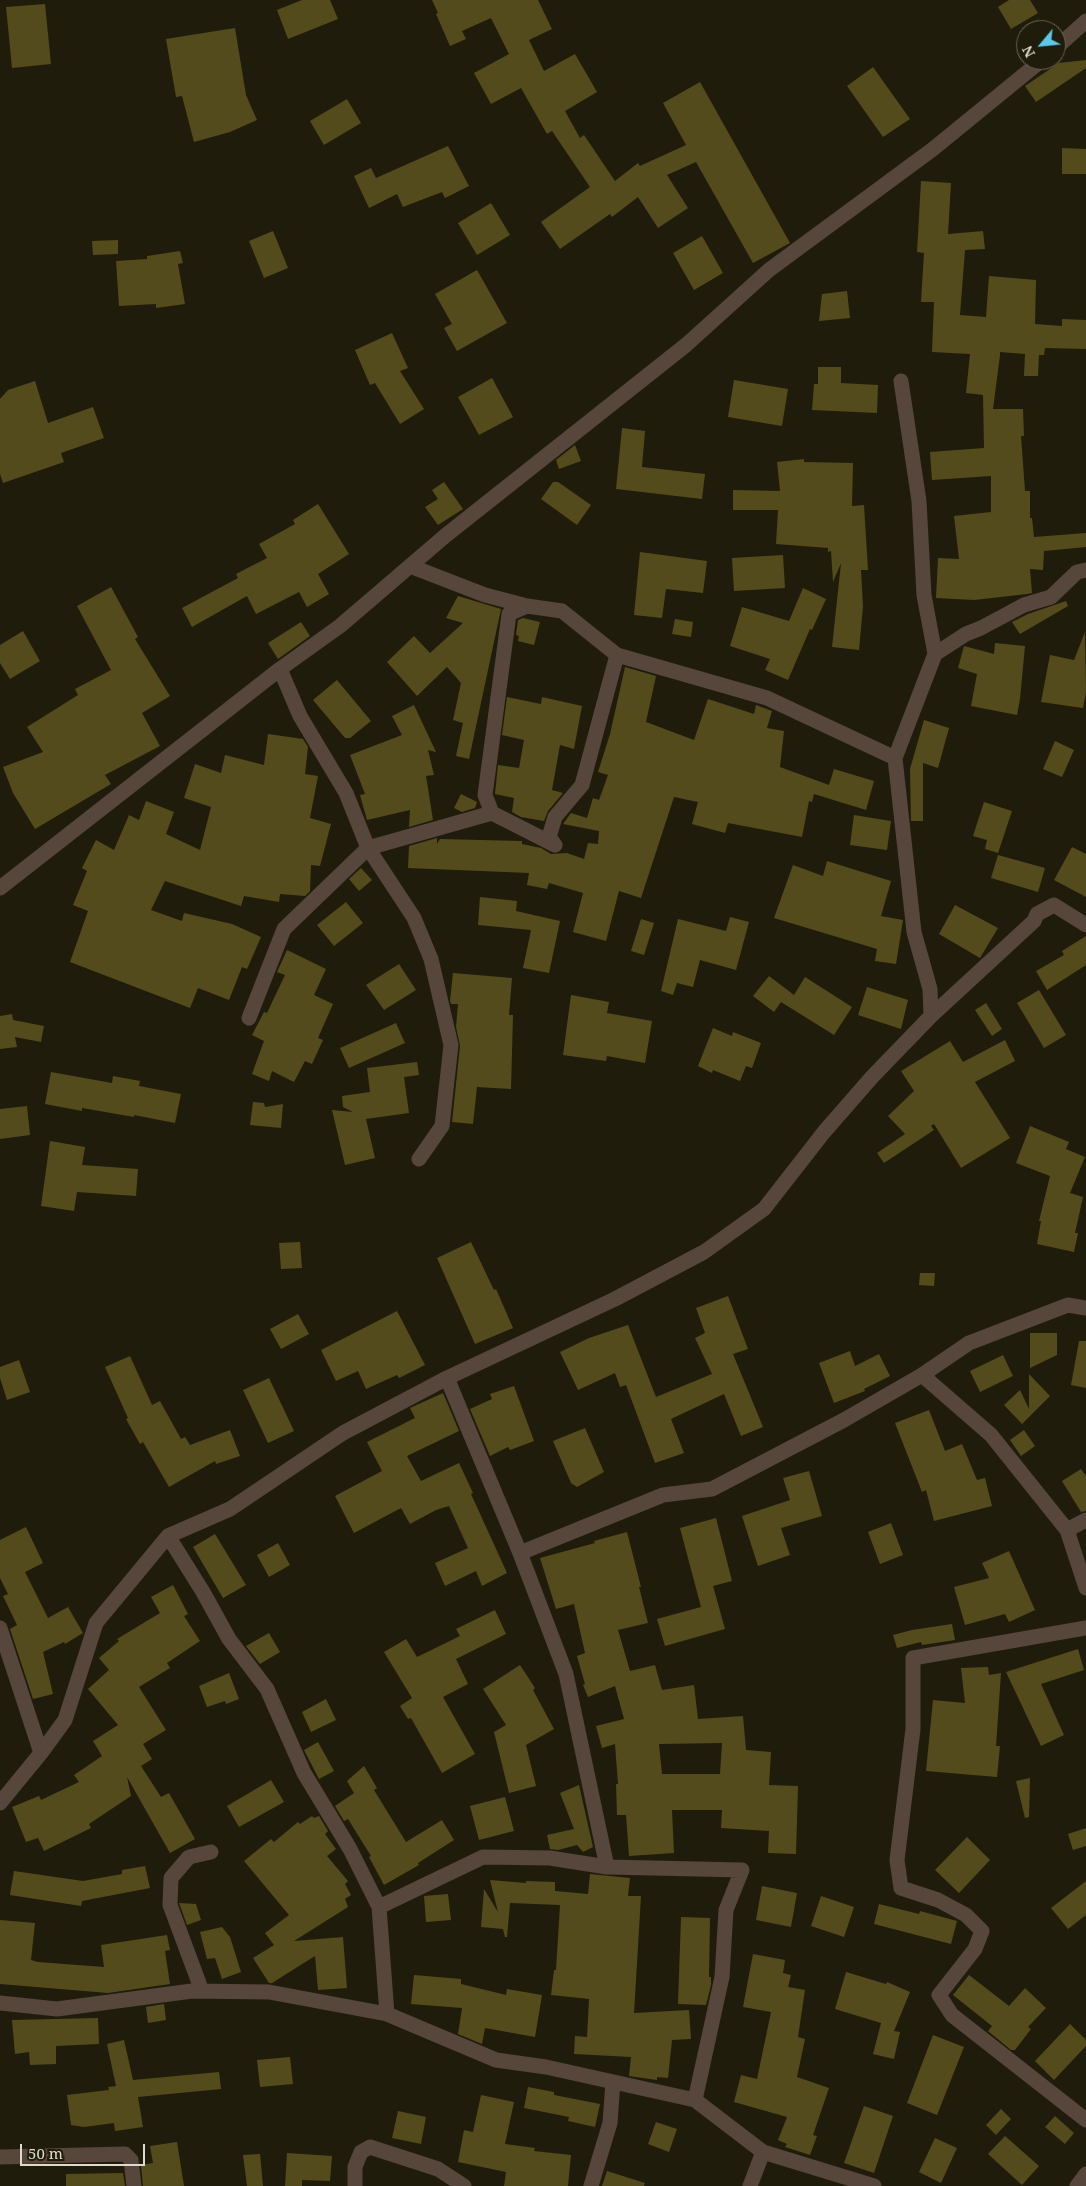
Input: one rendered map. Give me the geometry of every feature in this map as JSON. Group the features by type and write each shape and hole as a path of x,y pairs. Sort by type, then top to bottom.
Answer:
{"street":[{"path":"1066,39 1086,21"},
{"path":"0,888 280,669 340,626 410,566 565,440 686,345 769,270 933,149 1030,70"},
{"path":"901,381 919,501 924,595 935,654 895,758 914,932 930,989 931,1016"},
{"path":"410,566 485,595 527,606 562,611 617,655 767,698 895,758"},
{"path":"935,654 966,634 1024,605 1051,597 1078,572 1086,570"},
{"path":"527,606 509,614 485,795 492,813 555,845 550,836 555,817 582,786 617,655"},
{"path":"280,669 300,716 346,793 368,848 414,918 431,959 451,1045 442,1126 419,1159"},
{"path":"249,1018 284,929 368,848 492,813"},
{"path":"0,1803 65,1720 96,1624 168,1536 230,1509 343,1433 447,1378 615,1299 704,1252 764,1209 824,1132 872,1077 931,1016 1034,921 1038,914 1054,905 1086,925"},
{"path":"520,1553 663,1496 712,1489 844,1420 922,1375 968,1343 1068,1305 1086,1308"},
{"path":"922,1375 991,1435 1067,1530 1086,1588"},
{"path":"447,1378 520,1553 566,1674 607,1867"},
{"path":"1067,1530 1086,1520"},
{"path":"168,1536 204,1592 229,1639 267,1689 304,1773 350,1849 379,1907 387,2014"},
{"path":"0,1628 41,1753"},
{"path":"1086,1628 913,1658 913,1729 897,1860 901,1888 938,1900 966,1915 982,1931 974,1949 939,1995 952,2015 1086,2120"},
{"path":"202,1990 170,1905 171,1878 189,1857 211,1852"},
{"path":"379,1907 483,1857 550,1858 607,1867 742,1870 726,1910 722,1978 695,2100"},
{"path":"0,2004 57,2008 202,1990 269,1992 387,2014 496,2060 546,2066 695,2100 763,2152 874,2186"},
{"path":"591,2186 610,2123 612,2082"},
{"path":"355,2186 355,2167 361,2152 370,2147 438,2169 464,2186"},
{"path":"750,2186 763,2152"},
{"path":"0,2157 125,2154 131,2160 134,2186"},
{"path":"1077,2186 1086,2174"}],"building":[{"path":"302,0 330,0 338,19 288,39 277,10"},
{"path":"432,0 538,0 552,29 529,40 544,71 575,54 597,92 565,111 580,138 584,135 615,181 638,163 640,166 686,145 663,103 700,82 790,243 753,263 696,162 667,175 688,208 658,228 638,197 612,217 610,214 560,249 541,222 590,187 552,131 547,134 521,88 491,104 474,73 509,54 491,18 462,31 466,39 450,46"},
{"path":"1009,0 1030,0 1038,13 1026,20 1016,20 1016,26 1011,29 998,7"},
{"path":"45,4 51,64 12,68 6,7"},
{"path":"235,28 246,95 257,120 230,132 194,142 182,96 176,97 166,39"},
{"path":"1086,60 1086,68 1036,102 1025,86 1049,70 1066,70 1066,62"},
{"path":"873,67 910,119 883,137 847,86"},
{"path":"347,99 361,123 324,145 310,121"},
{"path":"448,146 469,186 445,198 442,192 403,207 397,194 369,208 354,176 371,168 376,178"},
{"path":"1062,148 1086,149 1086,174 1062,174"},
{"path":"921,181 951,183 948,234 983,231 985,249 965,250 960,315 986,317 989,276 1036,280 1035,324 1062,326 1062,319 1086,320 1086,349 1045,348 1044,355 1039,355 1038,376 1024,376 1025,354 1000,352 993,409 1023,409 1024,436 1021,436 1025,491 1030,491 1030,518 1032,518 1034,537 1086,533 1086,547 1044,551 1043,570 1030,569 1032,593 974,600 936,598 938,558 959,559 954,516 991,512 991,476 932,480 930,452 984,448 983,395 966,393 970,354 932,352 934,302 921,302 924,253 917,252"},
{"path":"491,203 510,235 477,255 458,223"},
{"path":"273,231 288,268 264,278 249,241"},
{"path":"702,236 723,273 694,290 673,253"},
{"path":"118,240 118,254 93,255 92,241"},
{"path":"180,251 183,263 178,264 185,304 156,308 156,304 119,306 116,261 147,259 147,256"},
{"path":"477,270 507,323 457,351 444,328 452,324 435,294"},
{"path":"847,291 850,318 819,321 822,294"},
{"path":"392,333 408,368 400,371 424,409 400,424 375,383 370,385 355,350"},
{"path":"818,367 841,367 841,383 878,385 877,413 812,410 814,384 818,384"},
{"path":"492,378 513,417 479,435 458,397"},
{"path":"734,380 788,389 782,426 728,417"},
{"path":"35,381 48,423 93,407 104,438 61,453 64,462 3,483 0,474 0,399 8,390"},
{"path":"622,428 645,431 642,467 705,474 702,499 616,489"},
{"path":"575,445 581,461 559,469 556,460"},
{"path":"804,459 804,462 853,463 852,506 864,505 868,570 861,570 863,606 859,650 832,647 841,563 833,582 831,551 828,552 828,548 776,544 778,510 733,510 733,490 780,491 777,462"},
{"path":"444,482 463,509 438,525 425,507 438,499 432,490"},
{"path":"553,482 558,482 591,505 577,525 541,499"},
{"path":"318,504 349,554 318,574 329,594 307,607 299,592 256,614 247,596 192,627 182,608 238,578 236,574 267,558 259,544 295,524 293,520"},
{"path":"640,552 707,561 703,593 666,589 662,618 634,615"},
{"path":"783,555 785,588 734,591 732,558"},
{"path":"111,587 138,637 135,639 170,696 142,713 160,746 105,775 111,784 35,829 13,793 3,767 43,752 27,727 78,695 75,689 111,670 77,606"},
{"path":"803,588 826,599 812,630 810,629 788,680 765,670 770,659 730,646 742,607 789,621"},
{"path":"458,596 501,609 469,759 456,756 463,723 453,720 461,683 447,667 417,696 387,662 414,636 430,653 463,623 446,618"},
{"path":"1066,601 1068,606 1020,634 1012,622 1028,614"},
{"path":"523,618 540,622 534,645 518,641 519,636 516,635 518,620"},
{"path":"675,619 693,622 691,637 672,634"},
{"path":"301,622 310,636 278,659 268,643"},
{"path":"23,631 40,661 10,679 0,663 0,645"},
{"path":"1085,632 1086,692 1083,708 1041,702 1050,655 1074,660"},
{"path":"995,643 1025,646 1017,715 971,706 977,674 958,668 964,646 994,654"},
{"path":"625,667 656,676 646,722 694,740 708,699 754,714 756,705 772,711 767,728 784,731 780,767 829,785 834,769 874,781 866,810 814,794 812,802 809,801 802,837 728,823 725,833 692,824 698,802 674,797 641,898 619,891 606,941 573,932 583,893 549,883 547,889 527,885 529,873 408,868 409,846 437,838 437,844 440,839 522,841 522,844 541,848 551,854 567,853 584,859 588,843 598,844 599,831 563,824 571,813 587,818 593,798 599,800 608,775 598,772 610,734"},
{"path":"337,680 371,721 350,738 345,738 313,700"},
{"path":"507,697 541,704 542,697 582,706 574,749 560,745 552,790 563,793 548,811 544,821 521,817 512,812 514,798 495,794 498,765 519,768 524,740 502,735"},
{"path":"414,705 436,752 428,750 434,775 426,776 433,820 409,827 410,810 367,820 360,795 365,794 350,755 402,735 392,716"},
{"path":"924,720 949,728 938,768 923,763 923,821 911,821 910,769"},
{"path":"268,734 303,739 308,747 305,774 318,776 310,818 331,824 320,866 311,865 310,891 305,896 280,894 279,902 244,896 241,906 165,881 151,910 182,921 184,913 232,924 261,937 247,969 242,967 229,1000 198,988 190,1008 70,962 88,911 73,905 87,871 82,868 96,840 114,850 129,815 139,820 146,801 174,812 166,834 200,850 211,807 184,798 195,764 221,773 225,755 264,765"},
{"path":"1055,741 1074,750 1062,777 1043,769"},
{"path":"461,794 477,802 475,808 462,812 454,808"},
{"path":"984,802 1012,811 998,853 985,849 987,840 973,836"},
{"path":"854,815 891,821 887,850 850,845"},
{"path":"1072,847 1086,854 1086,897 1054,880"},
{"path":"998,855 1045,868 1038,892 991,878"},
{"path":"827,861 891,881 881,916 903,920 896,964 875,961 877,949 774,918 793,865 823,876"},
{"path":"361,868 372,880 359,891 349,879"},
{"path":"480,897 517,901 516,911 560,921 549,973 523,968 531,930 478,925"},
{"path":"346,902 363,923 334,946 317,925"},
{"path":"955,905 998,928 980,958 939,934"},
{"path":"730,917 749,922 736,970 700,960 693,987 677,983 673,995 661,991 678,919 726,931"},
{"path":"641,919 654,923 644,955 631,951"},
{"path":"1086,936 1086,965 1047,990 1036,971 1064,955 1062,951"},
{"path":"287,950 326,969 314,995 333,1004 318,1038 323,1040 312,1064 305,1061 294,1082 272,1071 269,1081 252,1074 264,1041 252,1035 264,1012 267,1013 285,975 277,972"},
{"path":"399,964 416,990 384,1010 366,985"},
{"path":"453,973 512,978 509,1015 513,1015 511,1089 477,1087 473,1124 452,1122 460,1046 456,1027 458,1004 451,1004 450,1001"},
{"path":"769,976 794,995 805,977 852,1007 834,1035 781,1002 774,1012 753,996"},
{"path":"867,987 908,1000 901,1029 858,1015"},
{"path":"1039,990 1066,1035 1044,1048 1017,1003"},
{"path":"571,995 609,1002 607,1013 652,1021 645,1063 607,1056 606,1061 563,1055"},
{"path":"986,1003 1002,1029 992,1036 975,1010"},
{"path":"12,1014 13,1020 44,1026 41,1042 15,1037 17,1047 0,1049 0,1016"},
{"path":"396,1023 405,1043 349,1068 340,1048"},
{"path":"713,1028 732,1036 733,1032 761,1043 752,1068 746,1066 740,1081 713,1070 712,1073 698,1066"},
{"path":"1005,1040 1015,1061 975,1082 1010,1138 961,1168 934,1124 931,1126 934,1130 884,1163 877,1153 905,1134 888,1116 914,1091 901,1071 950,1041 963,1062"},
{"path":"417,1062 419,1075 404,1077 409,1113 366,1119 375,1158 345,1165 332,1110 353,1112 343,1107 342,1096 370,1092 367,1068"},
{"path":"51,1072 112,1083 113,1076 140,1081 139,1086 181,1094 175,1123 134,1115 134,1117 82,1108 82,1111 45,1104"},
{"path":"253,1102 264,1103 265,1107 283,1104 281,1128 250,1125"},
{"path":"27,1106 30,1135 0,1139 0,1109"},
{"path":"1030,1126 1069,1142 1066,1149 1085,1157 1070,1193 1083,1197 1075,1233 1078,1233 1074,1252 1037,1244 1041,1221 1039,1221 1050,1176 1016,1163"},
{"path":"50,1141 85,1147 82,1165 138,1169 136,1196 77,1192 74,1211 41,1206"},
{"path":"300,1242 302,1268 281,1269 279,1243"},
{"path":"471,1242 494,1290 496,1289 513,1328 475,1344 437,1258"},
{"path":"920,1273 935,1273 934,1286 919,1285"},
{"path":"728,1296 748,1349 733,1354 763,1427 741,1436 724,1394 671,1419 684,1453 655,1463 626,1385 620,1387 615,1373 578,1390 560,1352 589,1338 628,1325 656,1397 712,1374 695,1338 705,1333 696,1308"},
{"path":"397,1311 425,1365 399,1378 397,1375 366,1389 358,1371 336,1381 321,1350"},
{"path":"298,1314 309,1334 281,1349 270,1329"},
{"path":"1030,1333 1057,1333 1057,1355 1030,1368"},
{"path":"1079,1341 1086,1341 1086,1388 1071,1385"},
{"path":"850,1351 855,1366 879,1354 890,1376 864,1389 865,1391 834,1403 819,1363"},
{"path":"1003,1355 1013,1376 980,1392 970,1371"},
{"path":"130,1356 152,1405 160,1401 181,1439 185,1437 190,1445 230,1430 240,1456 216,1464 215,1461 169,1487 143,1442 140,1444 126,1419 128,1418 105,1367"},
{"path":"19,1360 30,1392 7,1400 0,1378 0,1367"},
{"path":"1029,1374 1050,1396 1022,1424 1004,1405 1020,1390 1029,1409"},
{"path":"269,1378 294,1431 268,1443 243,1390"},
{"path":"514,1386 534,1441 510,1450 508,1447 490,1456 470,1409 492,1399 490,1394"},
{"path":"443,1393 459,1431 407,1456 421,1481 459,1463 507,1573 482,1586 476,1571 445,1586 435,1563 468,1548 449,1506 436,1510 410,1524 401,1508 354,1533 335,1496 382,1471 367,1442 415,1418 410,1408"},
{"path":"929,1410 945,1451 962,1444 977,1480 985,1478 992,1506 934,1521 926,1490 922,1492 895,1423"},
{"path":"585,1428 604,1472 577,1487 571,1483 553,1441"},
{"path":"1024,1430 1035,1446 1021,1456 1010,1440"},
{"path":"1081,1469 1086,1476 1086,1511 1081,1512 1062,1481"},
{"path":"809,1471 822,1516 781,1528 790,1555 758,1566 742,1516 790,1500 783,1478"},
{"path":"716,1518 732,1581 713,1586 725,1629 665,1646 657,1619 701,1607 680,1528"},
{"path":"891,1523 903,1555 880,1564 868,1532"},
{"path":"26,1527 43,1563 25,1572 48,1618 68,1607 83,1633 65,1644 64,1642 43,1652 53,1694 33,1699 10,1629 17,1625 3,1596 8,1594 0,1578 0,1540"},
{"path":"627,1532 648,1623 618,1630 630,1671 655,1665 662,1690 694,1685 698,1719 743,1716 746,1750 771,1752 769,1785 798,1786 796,1854 768,1853 769,1831 721,1828 722,1810 672,1810 674,1853 629,1856 626,1815 617,1815 616,1784 618,1784 615,1744 602,1748 596,1726 624,1719 615,1686 588,1697 583,1685 585,1684 577,1656 585,1653 574,1604 556,1609 540,1558 595,1543 594,1541","holes":["722,1743 720,1774 662,1774 659,1744"]},
{"path":"215,1534 246,1585 223,1598 193,1547"},
{"path":"278,1543 290,1565 269,1577 257,1555"},
{"path":"1009,1551 1035,1610 1009,1622 1005,1614 965,1625 954,1587 989,1578 982,1563"},
{"path":"173,1585 188,1614 184,1616 200,1641 167,1663 170,1668 139,1687 166,1730 143,1744 152,1759 141,1766 161,1797 169,1793 195,1839 170,1853 127,1777 131,1796 89,1824 91,1828 44,1851 38,1838 26,1842 12,1807 39,1796 41,1800 79,1782 74,1775 102,1756 93,1741 118,1725 88,1689 109,1670 99,1658 119,1641 117,1639 160,1613 151,1597"},
{"path":"495,1610 506,1634 456,1659 468,1684 443,1697 475,1754 442,1773 411,1718 408,1719 400,1706 412,1698 384,1652 406,1639 417,1657 460,1636 456,1629"},
{"path":"952,1624 955,1640 922,1645 921,1642 897,1648 893,1635 912,1630"},
{"path":"269,1633 280,1652 260,1664 246,1646"},
{"path":"1078,1649 1084,1670 1041,1684 1064,1735 1041,1746 1006,1672"},
{"path":"520,1665 535,1688 533,1690 554,1729 526,1745 536,1786 509,1793 494,1732 506,1725 483,1689"},
{"path":"988,1667 989,1675 1001,1673 996,1746 1000,1746 997,1777 926,1771 933,1700 965,1703 961,1668"},
{"path":"229,1673 239,1699 226,1704 225,1701 207,1707 199,1686"},
{"path":"326,1699 336,1720 311,1732 302,1712"},
{"path":"318,1742 334,1771 319,1779 304,1750"},
{"path":"364,1766 377,1788 374,1790 406,1842 442,1820 454,1840 418,1863 419,1865 384,1885 369,1857 371,1856 348,1819 344,1821 335,1806 354,1793 347,1781"},
{"path":"1030,1778 1029,1817 1025,1818 1016,1781"},
{"path":"271,1780 284,1802 239,1827 227,1806"},
{"path":"579,1785 593,1847 583,1852 577,1845 558,1850 550,1849 547,1835 574,1829 560,1793"},
{"path":"505,1797 514,1831 479,1840 470,1806"},
{"path":"312,1816 314,1818 319,1816 328,1831 325,1834 336,1849 327,1856 348,1881 345,1884 351,1895 345,1899 348,1907 294,1941 343,1937 347,1988 318,1990 315,1956 272,1983 269,1983 253,1958 274,1945 265,1933 289,1915 244,1861 271,1839 274,1842 298,1822 300,1824"},
{"path":"1086,1828 1086,1846 1073,1850 1068,1834"},
{"path":"967,1837 990,1860 959,1893 935,1870"},
{"path":"145,1866 150,1888 82,1901 81,1906 10,1895 14,1871 83,1881 122,1874 122,1870"},
{"path":"590,1874 630,1878 628,1896 641,1896 634,2013 689,2010 691,2039 672,2040 668,2078 657,2077 657,2080 629,2076 631,2057 574,2054 575,2036 587,2037 589,1999 551,1995 554,1970 556,1970 560,1905 510,1903 507,1937 505,1937 503,1929 481,1927 484,1889 498,1912 490,1880 526,1883 526,1881 555,1882 555,1891 588,1894"},
{"path":"1086,1881 1086,1915 1068,1929 1051,1908"},
{"path":"762,1886 797,1893 791,1927 756,1920"},
{"path":"448,1894 451,1920 426,1922 424,1896"},
{"path":"821,1896 854,1907 844,1937 811,1926"},
{"path":"179,1903 196,1904 201,1920 187,1925"},
{"path":"879,1904 919,1914 920,1911 957,1921 951,1944 874,1924"},
{"path":"681,1917 710,1918 709,1977 711,1977 711,1985 706,2005 678,2004"},
{"path":"0,1920 35,1923 31,1960 38,1962 104,1967 101,1945 167,1935 170,1950 165,1951 170,1984 108,1993 0,1984"},
{"path":"222,1927 230,1937 241,1972 222,1979 215,1958 207,1959 200,1932"},
{"path":"753,1954 785,1960 783,1973 791,1975 788,1987 805,1990 798,2037 805,2039 797,2077 829,2088 813,2135 817,2136 810,2155 785,2147 787,2144 778,2140 787,2117 734,2102 741,2075 757,2079 771,2012 743,2007"},
{"path":"846,1972 886,1984 887,1982 910,1992 894,2031 900,2032 894,2059 873,2054 881,2023 835,2009"},
{"path":"414,1975 461,1979 461,1984 506,1995 507,1989 542,1995 535,2037 485,2028 482,2044 458,2034 462,2008 411,2004"},
{"path":"969,1975 1009,2006 1025,1988 1046,2008 1028,2027 1031,2029 1015,2050 1011,2050 988,2031 992,2026 953,1995"},
{"path":"164,2004 166,2020 148,2023 146,2007"},
{"path":"98,2018 99,2044 56,2046 56,2064 30,2065 29,2052 15,2054 12,2020"},
{"path":"1070,2024 1086,2040 1086,2046 1054,2080 1035,2061"},
{"path":"933,2035 964,2047 937,2115 907,2103"},
{"path":"124,2040 133,2080 219,2072 221,2089 138,2097 143,2127 115,2131 114,2123 84,2127 71,2125 67,2095 109,2090 108,2087 116,2086 107,2044"},
{"path":"290,2057 293,2084 260,2087 257,2060"},
{"path":"528,2087 554,2092 554,2095 600,2104 595,2127 568,2121 569,2117 524,2108"},
{"path":"481,2095 514,2102 505,2144 535,2148 534,2151 571,2155 568,2186 504,2186 506,2172 458,2162 464,2130 473,2132"},
{"path":"864,2106 893,2116 874,2173 844,2163"},
{"path":"1001,2109 1011,2119 996,2135 986,2125"},
{"path":"398,2111 426,2117 421,2144 392,2138"},
{"path":"1055,2116 1074,2133 1065,2144 1045,2127"},
{"path":"656,2122 677,2129 669,2152 648,2144"},
{"path":"1005,2136 1039,2166 1022,2185 988,2154"},
{"path":"935,2138 957,2148 941,2183 919,2172"},
{"path":"177,2142 184,2186 143,2186 141,2165 153,2163 150,2146"},
{"path":"287,2153 332,2156 330,2181 302,2180 302,2186 285,2186"},
{"path":"260,2154 263,2186 247,2186 243,2155"},
{"path":"607,2171 645,2183 644,2186 602,2186"},
{"path":"123,2173 125,2186 66,2186 66,2174"}]}
